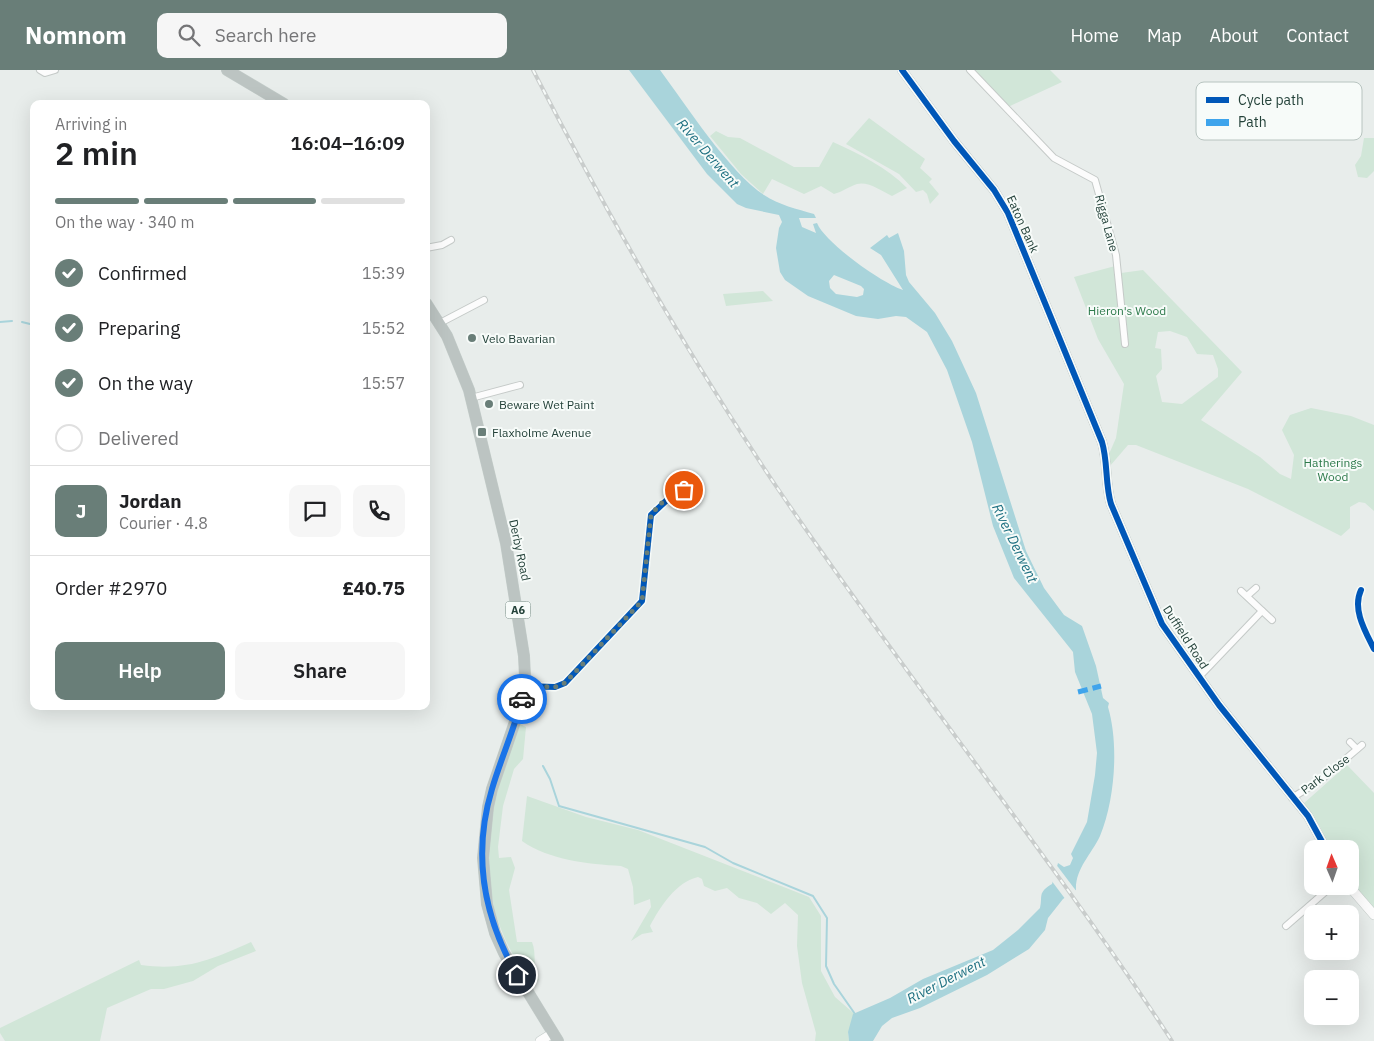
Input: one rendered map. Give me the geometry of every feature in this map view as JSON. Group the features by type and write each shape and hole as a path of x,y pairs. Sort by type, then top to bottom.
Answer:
{"highway":[{"path":"226,70 277,100"},
{"name":"Derby Road","path":"430,309 440,323 456,354 471,398 515,591 524,656 524,686 518,715 490,798 483,846 484,882 489,913 500,943 556,1037"}],"street":[{"path":"40,70 45,73 55,70"},
{"name":"Eaton Bank","path":"902,70 1004,206 1089,408"},
{"name":"Rigga Lane","path":"970,70 1054,158 1095,180 1116,254 1125,344"},
{"path":"430,247 442,245 451,240"},
{"path":"440,323 484,300"},
{"path":"471,398 520,385"},
{"name":"Duffield Road","path":"1089,408 1104,450 1107,486 1111,504 1162,624 1199,677 1312,824 1321,840"},
{"path":"524,686 555,687 565,683 642,601 651,515 667,500 690,488"},
{"path":"1247,596 1256,588"},
{"path":"1361,590 1357,599 1357,610 1374,649"},
{"path":"1241,591 1272,620"},
{"path":"1199,677 1262,611"},
{"name":"Park Close","path":"1292,798 1322,779 1359,747 1350,742"},
{"path":"1286,926 1322,895"},
{"path":"1356,895 1374,916"},
{"path":"540,1041 556,1037"}],"green space":[{"path":"973,70 1050,70 1062,82 1008,107"},
{"path":"869,118 925,159 920,168 932,179 929,182 939,194 930,204 927,194 923,190 916,192 899,174 846,144"},
{"path":"716,131 728,137 740,138 794,167 819,167 833,142 882,167 907,188 892,196 875,187 861,183 834,194 821,186 804,194 772,179 763,194 741,174 710,136"},
{"path":"1364,138 1374,138 1374,171 1367,178 1358,177 1355,165 1361,156"},
{"name":"Hieron's Wood","path":"1119,265 1121,273 1143,270 1242,372 1201,420 1260,457 1280,474 1291,479 1294,455 1282,430 1290,415 1311,408 1351,416 1374,425 1374,511 1365,503 1359,502 1350,507 1350,528 1341,536 1248,489 1136,445 1128,445 1110,466 1109,454 1116,438 1124,384 1098,339 1074,277","holes":["1170,331 1187,337 1197,354 1213,355 1218,369 1218,377 1182,404 1162,402 1156,376 1162,369 1161,349 1155,348 1158,332"]},
{"path":"763,291 773,301 726,306 723,294"},
{"path":"520,724 526,727 523,759 514,769 503,806 498,847 499,858 511,857 515,868 509,890 517,942 532,942 539,980 530,982 508,945 500,927 494,909 489,870 494,800"},
{"path":"1347,765 1374,793 1374,911 1359,894 1359,840 1326,840 1320,827 1303,804"},
{"path":"527,796 586,817 638,830 809,897 821,916 821,971 835,997 858,1017 848,1032 849,1041 815,1041 816,1033 802,983 797,946 798,915 785,903 771,914 757,903 739,898 727,888 715,891 704,886 702,879 698,877 683,884 669,896 650,926 653,932 642,934 631,941 651,907 650,899 634,905 633,887 628,869 621,866 595,864 556,857 522,841"},
{"path":"251,942 256,951 218,966 193,981 164,989 151,989 107,1008 100,1041 5,1041 0,1033 0,1028 139,960 141,965 185,965 210,959"}],"water":[{"name":"River Derwent","path":"629,70 660,70 723,155 751,184 764,195 776,201 814,214 816,218 799,218 802,227 816,233 813,224 817,223 822,231 842,251 869,271 903,290 881,255 870,248 887,235 889,238 898,233 904,251 906,275 909,282 935,313 952,341 976,393 1026,551 1044,588 1064,615 1082,626 1096,666 1103,698 1109,703 1108,707 1114,738 1114,772 1109,806 1100,836 1078,875 1076,890 1063,899 1048,918 1045,930 1029,949 987,975 920,1008 892,1018 882,1026 873,1041 849,1041 848,1032 853,1014 890,998 923,979 993,950 1018,930 1040,908 1042,892 1052,884 1058,863 1064,867 1070,865 1073,858 1071,854 1087,822 1095,775 1097,753 1092,714 1075,672 1073,652 1014,578 993,526 972,442 947,370 927,332 906,317 896,316 878,319 856,316 808,296 785,280 780,272 776,248 779,228 782,222 779,215 746,208 737,204 707,174","holes":["834,275 864,289 863,295 857,297 836,294 830,288 829,281"]}],"pier":[{"path":"1055,863 1077,892 1066,900 1051,880"}],"waterway":[{"path":"0,322 12,321"},
{"path":"22,322 30,324"},
{"path":"543,766 550,779 559,806 705,847 733,863 813,896 827,918 826,966 834,984 855,1014"}],"railway":[{"path":"533,70 649,283 744,438 826,559 1076,901 1172,1041"}],"marked path":[{"path":"1078,692 1101,686"}],"cycle path":[{"path":"902,70 954,141 994,190 1008,213 1102,442 1111,504 1162,624 1219,705 1308,816 1321,840"},
{"path":"524,686 555,687 565,683 642,601 651,515 667,500 690,488"},
{"path":"1361,590 1358,605 1359,612 1374,649"}],"way so far":[{"path":"522,699 524,686 555,687 565,683 642,601 651,515 656,507 684,490"}],"place":[{"name":"Velo Bavarian","path":"472,338"},
{"name":"Beware Wet Paint","path":"489,404"},
{"name":"Flaxholme Avenue","path":"482,432"}],"route":[{"path":"517,975 504,953 489,913 485,894 483,846 492,789 511,738 522,699"}],"park label":[{"name":"Hatherings Wood","path":"1333,469"}]}
